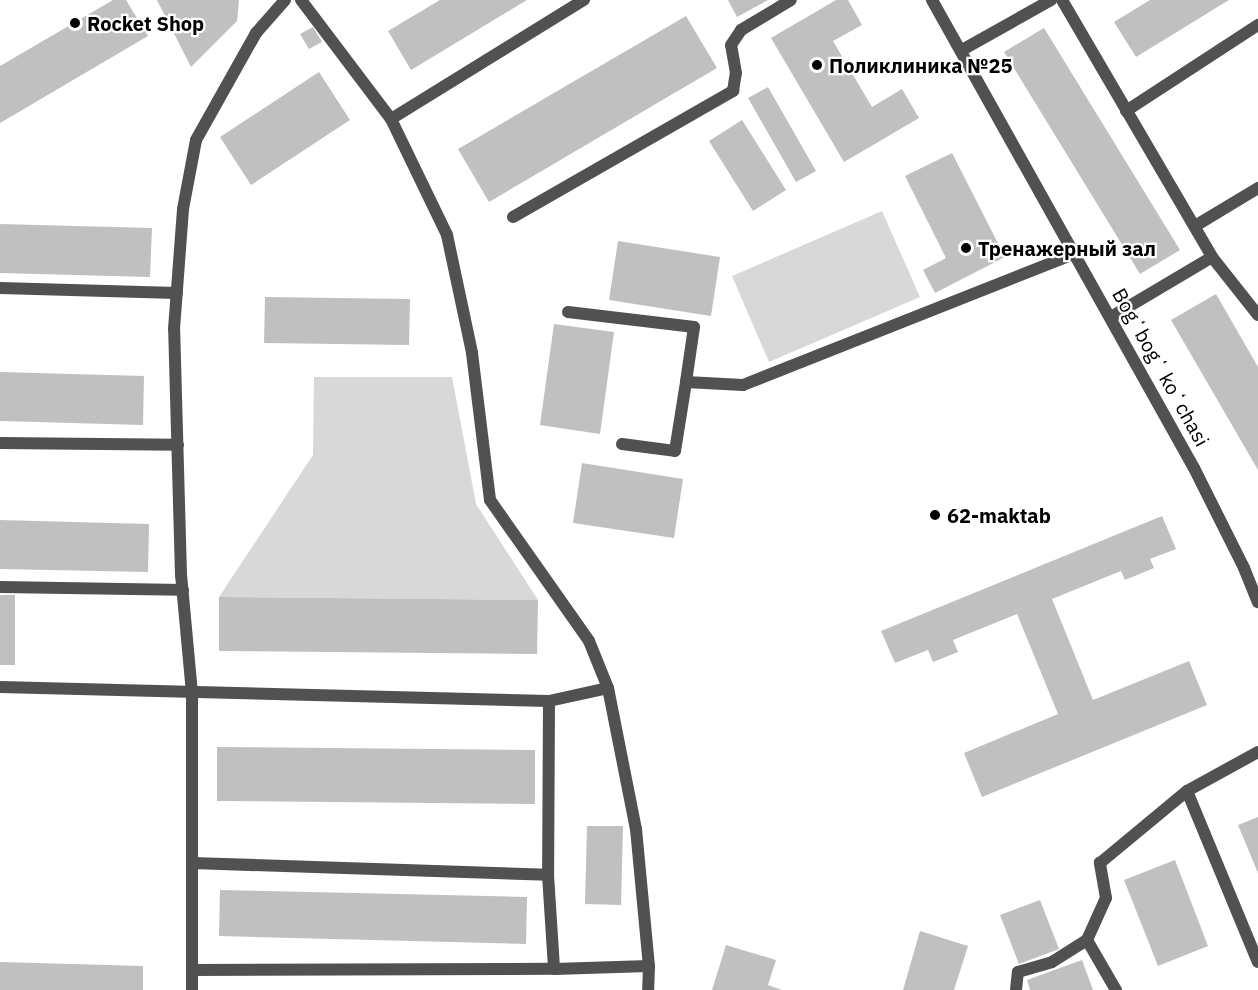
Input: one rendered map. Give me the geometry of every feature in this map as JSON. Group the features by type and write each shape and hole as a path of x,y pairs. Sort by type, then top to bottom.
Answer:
{"street":[{"path":"192,990 192,693 183,590 174,329 183,209 196,140 256,33 285,0"},
{"path":"301,0 391,119 447,235 472,353 490,500 589,641 608,688 636,829 649,966 648,990"},
{"path":"391,119 584,0"},
{"path":"513,217 733,91 736,73 731,45 741,30 790,0"},
{"name":"Bogʻbogʻ koʻchasi","path":"932,0 1076,253 1194,468 1258,602"},
{"path":"962,50 1051,0"},
{"path":"1062,0 1212,257 1258,315"},
{"path":"1126,111 1258,25"},
{"path":"1195,226 1258,188"},
{"path":"686,382 743,385 1076,253"},
{"path":"1111,317 1212,257"},
{"path":"0,288 177,293"},
{"path":"568,312 694,327 675,451 622,444"},
{"path":"0,442 178,445"},
{"path":"0,587 183,590"},
{"path":"0,687 549,701 608,688"},
{"path":"549,701 548,875 554,969"},
{"path":"1016,990 1018,972 1052,962 1087,940 1106,898 1100,863 1187,791 1258,752"},
{"path":"1187,791 1258,962"},
{"path":"192,863 548,875"},
{"path":"1087,940 1116,990"},
{"path":"192,970 554,969 649,966"}],"shaded area":[{"path":"882,211 920,297 769,362 732,276"},
{"path":"314,377 452,377 476,504 538,600 219,597 313,455"}],"building":[{"path":"113,0 126,0 148,36 0,123 0,66"},
{"path":"157,0 239,0 237,21 191,67"},
{"path":"440,0 527,0 411,70 388,31"},
{"path":"728,0 768,0 737,17"},
{"name":"Поликлиника №25","path":"836,0 848,0 862,25 833,41 872,107 902,89 919,118 844,162 771,38"},
{"path":"1150,0 1229,0 1136,57 1114,22"},
{"path":"686,16 717,68 489,202 458,149"},
{"path":"313,27 322,42 309,49 300,34"},
{"path":"1044,28 1180,250 1140,274 1004,52"},
{"path":"319,72 350,120 251,185 220,137"},
{"path":"768,87 816,171 796,182 748,98"},
{"path":"742,120 786,190 753,211 709,141"},
{"path":"952,153 1005,257 935,293 923,270 946,258 905,176"},
{"path":"0,224 152,228 150,277 0,273"},
{"path":"618,241 720,257 711,316 609,300"},
{"path":"1216,294 1258,367 1258,470 1171,320"},
{"path":"265,297 410,299 409,345 264,343"},
{"path":"554,324 614,332 600,434 540,425"},
{"path":"0,372 144,376 143,425 0,421"},
{"path":"582,463 683,479 674,538 573,523"},
{"path":"1162,516 1176,549 1150,559 1154,568 1125,580 1121,571 1052,599 1093,700 1189,661 1207,705 982,797 964,753 1058,714 1017,614 953,640 958,652 933,662 928,650 895,663 881,631"},
{"path":"0,520 149,524 148,572 0,569"},
{"path":"0,595 15,595 15,665 0,665"},
{"path":"219,597 538,600 537,654 219,651"},
{"path":"217,747 535,750 535,804 217,801"},
{"path":"1258,817 1258,873 1238,825"},
{"path":"587,826 623,826 621,905 585,904"},
{"path":"1175,860 1208,946 1158,966 1124,880"},
{"path":"220,890 527,897 526,944 219,936"},
{"path":"1040,900 1059,949 1019,964 1000,915"},
{"path":"920,931 968,946 954,990 903,990"},
{"path":"726,945 776,960 768,985 782,990 712,990"},
{"path":"1082,960 1093,990 1030,990 1027,980"},
{"path":"0,962 143,966 143,990 0,990"}],"place":[{"name":"Rocket Shop","path":"75,23"},
{"name":"Поликлиника №25","path":"817,65"},
{"name":"Тренажерный зал","path":"966,248"},
{"name":"62-maktab","path":"935,515"}]}
